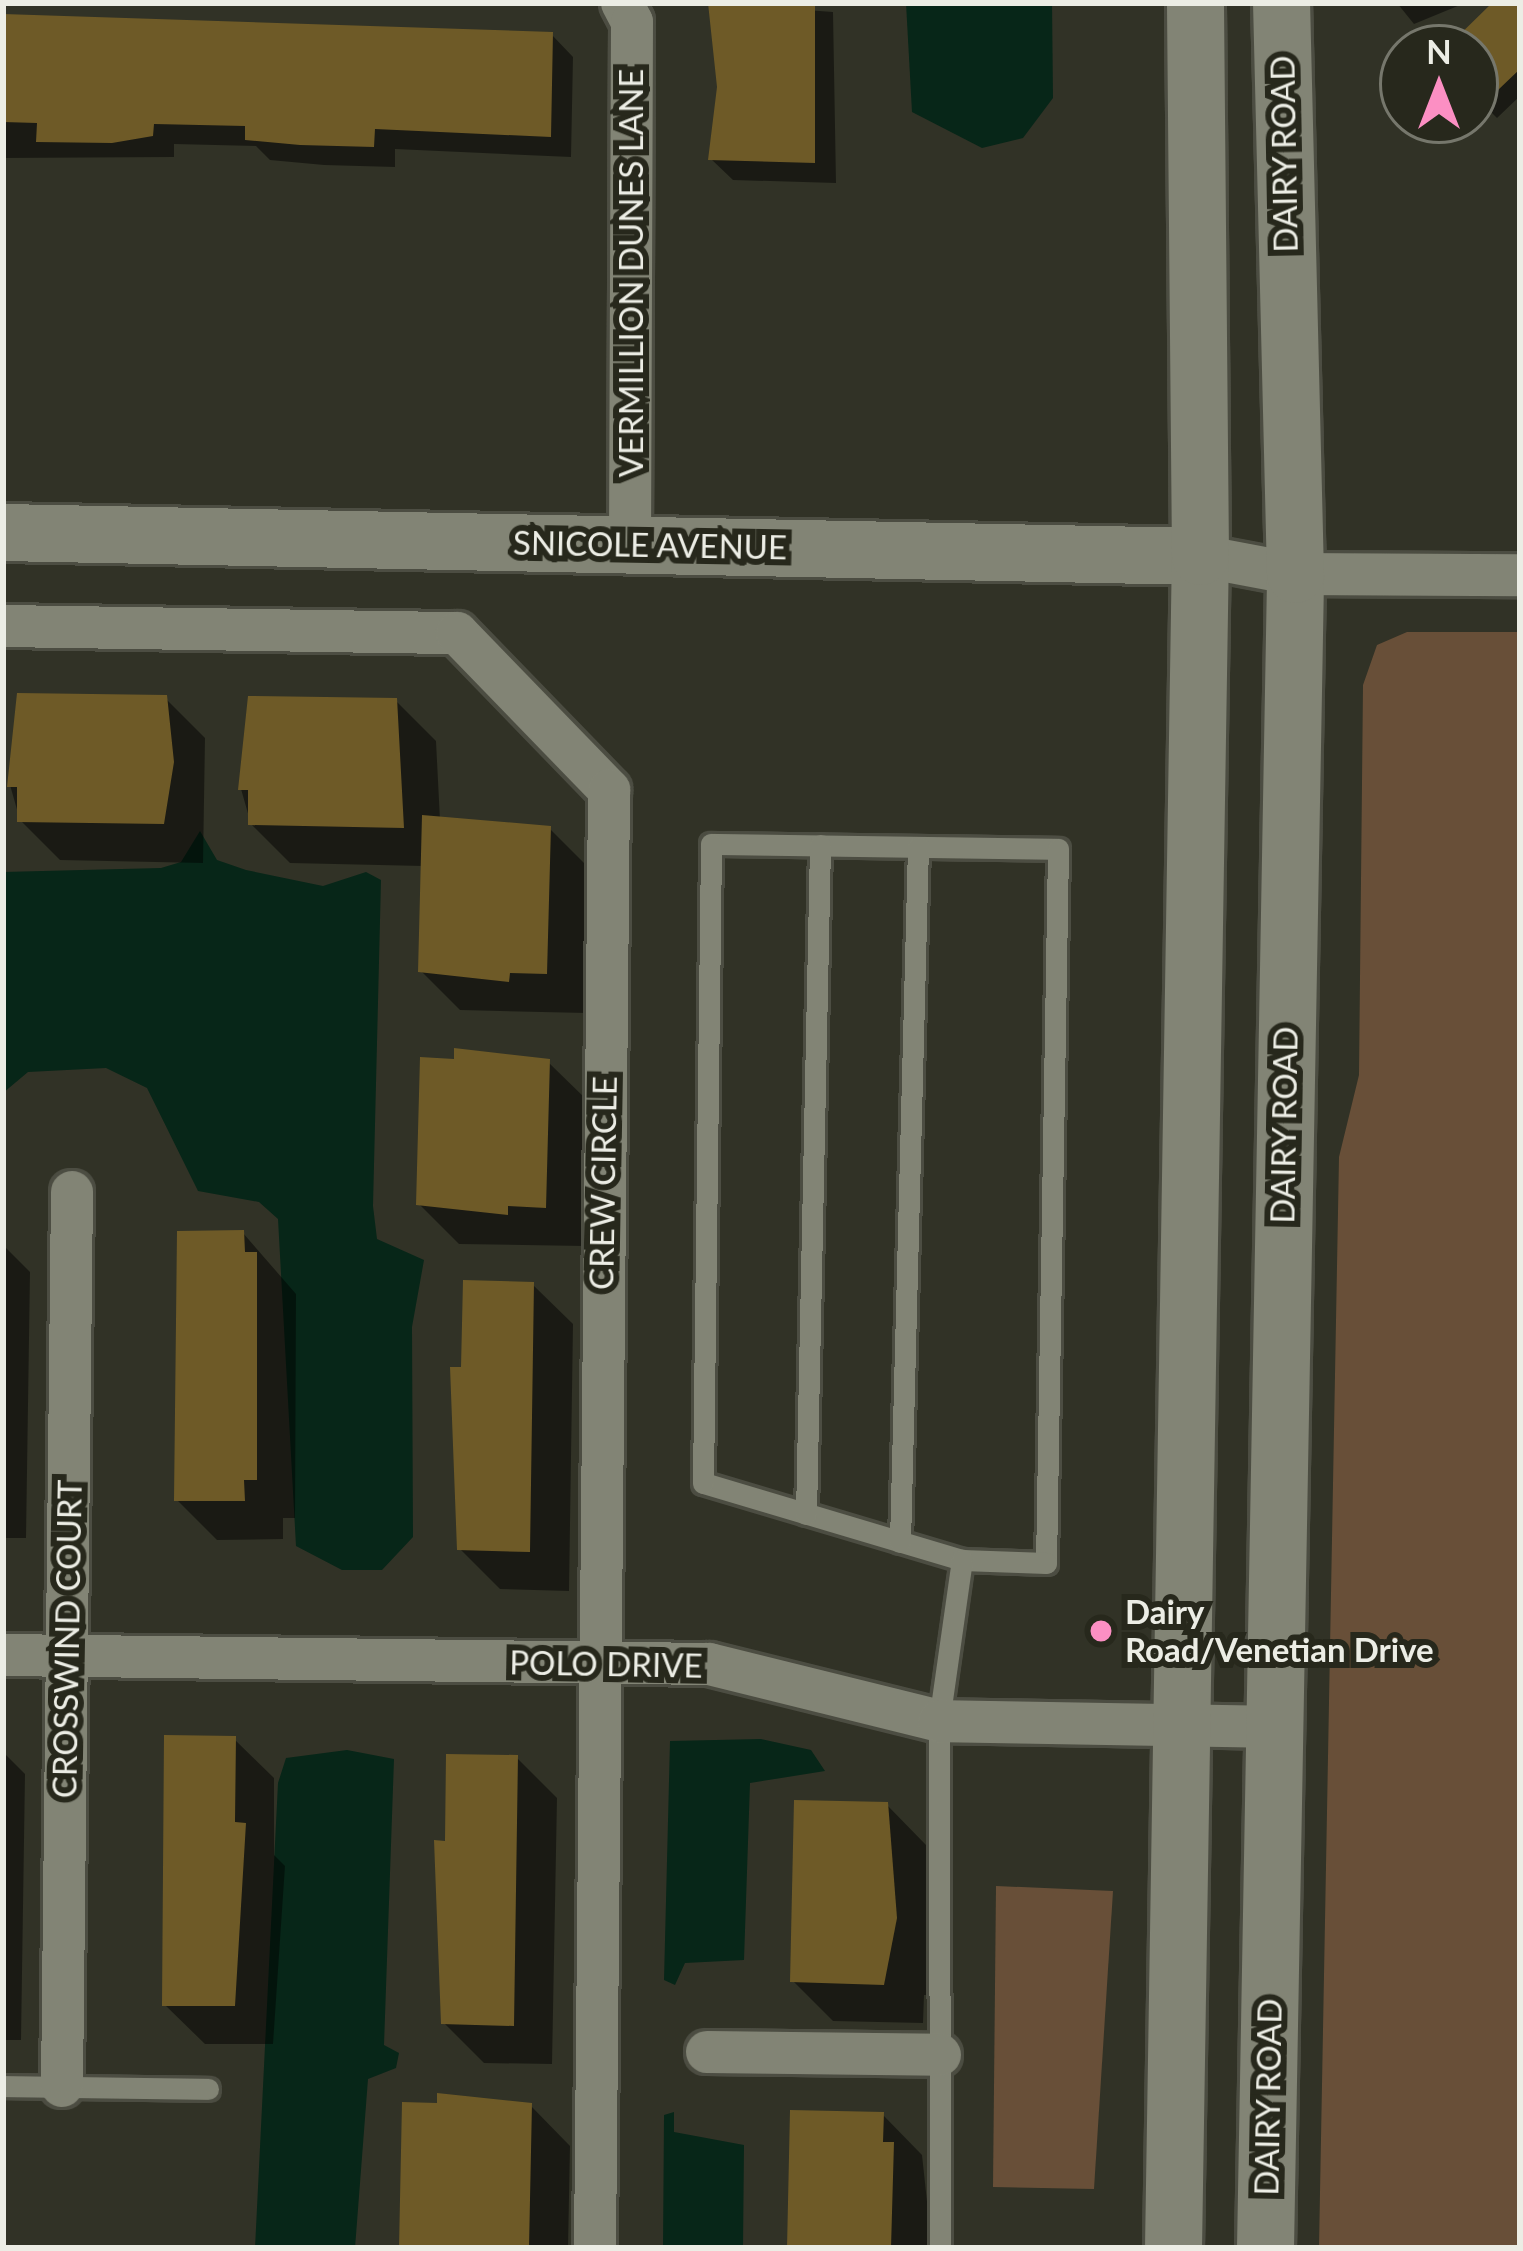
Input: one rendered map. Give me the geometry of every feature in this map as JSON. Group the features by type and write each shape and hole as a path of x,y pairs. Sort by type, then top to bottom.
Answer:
{"street":[{"name":"VERMILLION DUNES LANE","path":"622,3 632,22 630,544"},
{"path":"1173,2248 1200,556 1195,3"},
{"name":"DAIRY ROAD","path":"1265,2248 1295,574 1281,3"},
{"name":"SNICOLE AVENUE","path":"3,532 1200,556 1295,574 1520,575"},
{"name":"CREW CIRCLE","path":"3,626 457,633 609,790 596,1662 595,2248"},
{"name":"CROSSWIND COURT","path":"62,2086 72,1192"},
{"name":"POLO DRIVE","path":"3,1655 710,1664 939,1721 1181,1729 1274,1727"},
{"path":"707,2052 940,2055"}],"lane":[{"path":"711,844 918,847 1058,849 1046,1563 962,1560 703,1484 711,844"},
{"path":"806,1514 820,845"},
{"path":"900,1541 918,847"},
{"path":"940,2248 939,1721 962,1560"},
{"path":"3,2086 208,2089"}],"shaded area":[{"path":"906,3 1052,3 1053,98 1023,138 982,148 912,112"},
{"path":"1407,632 1520,632 1520,2248 1319,2248 1339,1157 1359,1075 1363,685 1377,645"},
{"path":"200,831 217,860 246,870 323,886 366,872 381,880 373,1206 377,1239 424,1260 412,1327 413,1537 382,1570 342,1570 296,1546 278,1219 259,1202 198,1191 147,1088 106,1068 28,1072 3,1093 3,872 161,868 181,862"},
{"path":"761,1739 811,1750 825,1771 750,1783 744,1960 685,1963 675,1985 664,1980 670,1741"},
{"path":"347,1750 394,1759 384,2045 399,2053 396,2068 368,2079 355,2248 255,2248 278,1783 286,1758"},
{"path":"996,1886 1113,1891 1094,2189 993,2187"},
{"path":"674,2112 674,2132 744,2145 743,2248 663,2248 664,2115"}],"building":[{"path":"708,3 815,3 815,163 708,160 717,87"},
{"path":"1492,3 1520,3 1520,69 1499,89 1499,24 1471,24"},
{"path":"3,14 553,32 551,137 375,129 374,147 300,145 245,140 245,126 154,124 153,136 112,143 36,142 37,123 3,122"},
{"path":"17,693 167,695 174,762 164,824 17,822 17,787 7,787"},
{"path":"248,696 397,698 404,828 248,825 248,790 238,790"},
{"path":"422,815 551,826 547,974 510,973 509,982 418,972"},
{"path":"454,1048 550,1059 546,1208 508,1206 508,1215 416,1205 420,1057 454,1059"},
{"path":"244,1230 245,1252 257,1252 257,1480 244,1480 245,1501 174,1501 177,1231"},
{"path":"463,1280 534,1282 530,1552 457,1550 450,1367 461,1367"},
{"path":"164,1735 236,1736 235,1822 246,1823 235,2006 162,2006"},
{"path":"446,1754 518,1755 514,2026 441,2024 434,1840 445,1841"},
{"path":"794,1800 888,1802 897,1918 884,1985 790,1982"},
{"path":"437,2093 532,2103 529,2248 399,2248 402,2102 437,2103"},
{"path":"790,2110 884,2112 883,2142 894,2142 891,2248 787,2248"}],"place":[{"name":"Dairy Road/Venetian Drive","path":"1101,1631"}]}
